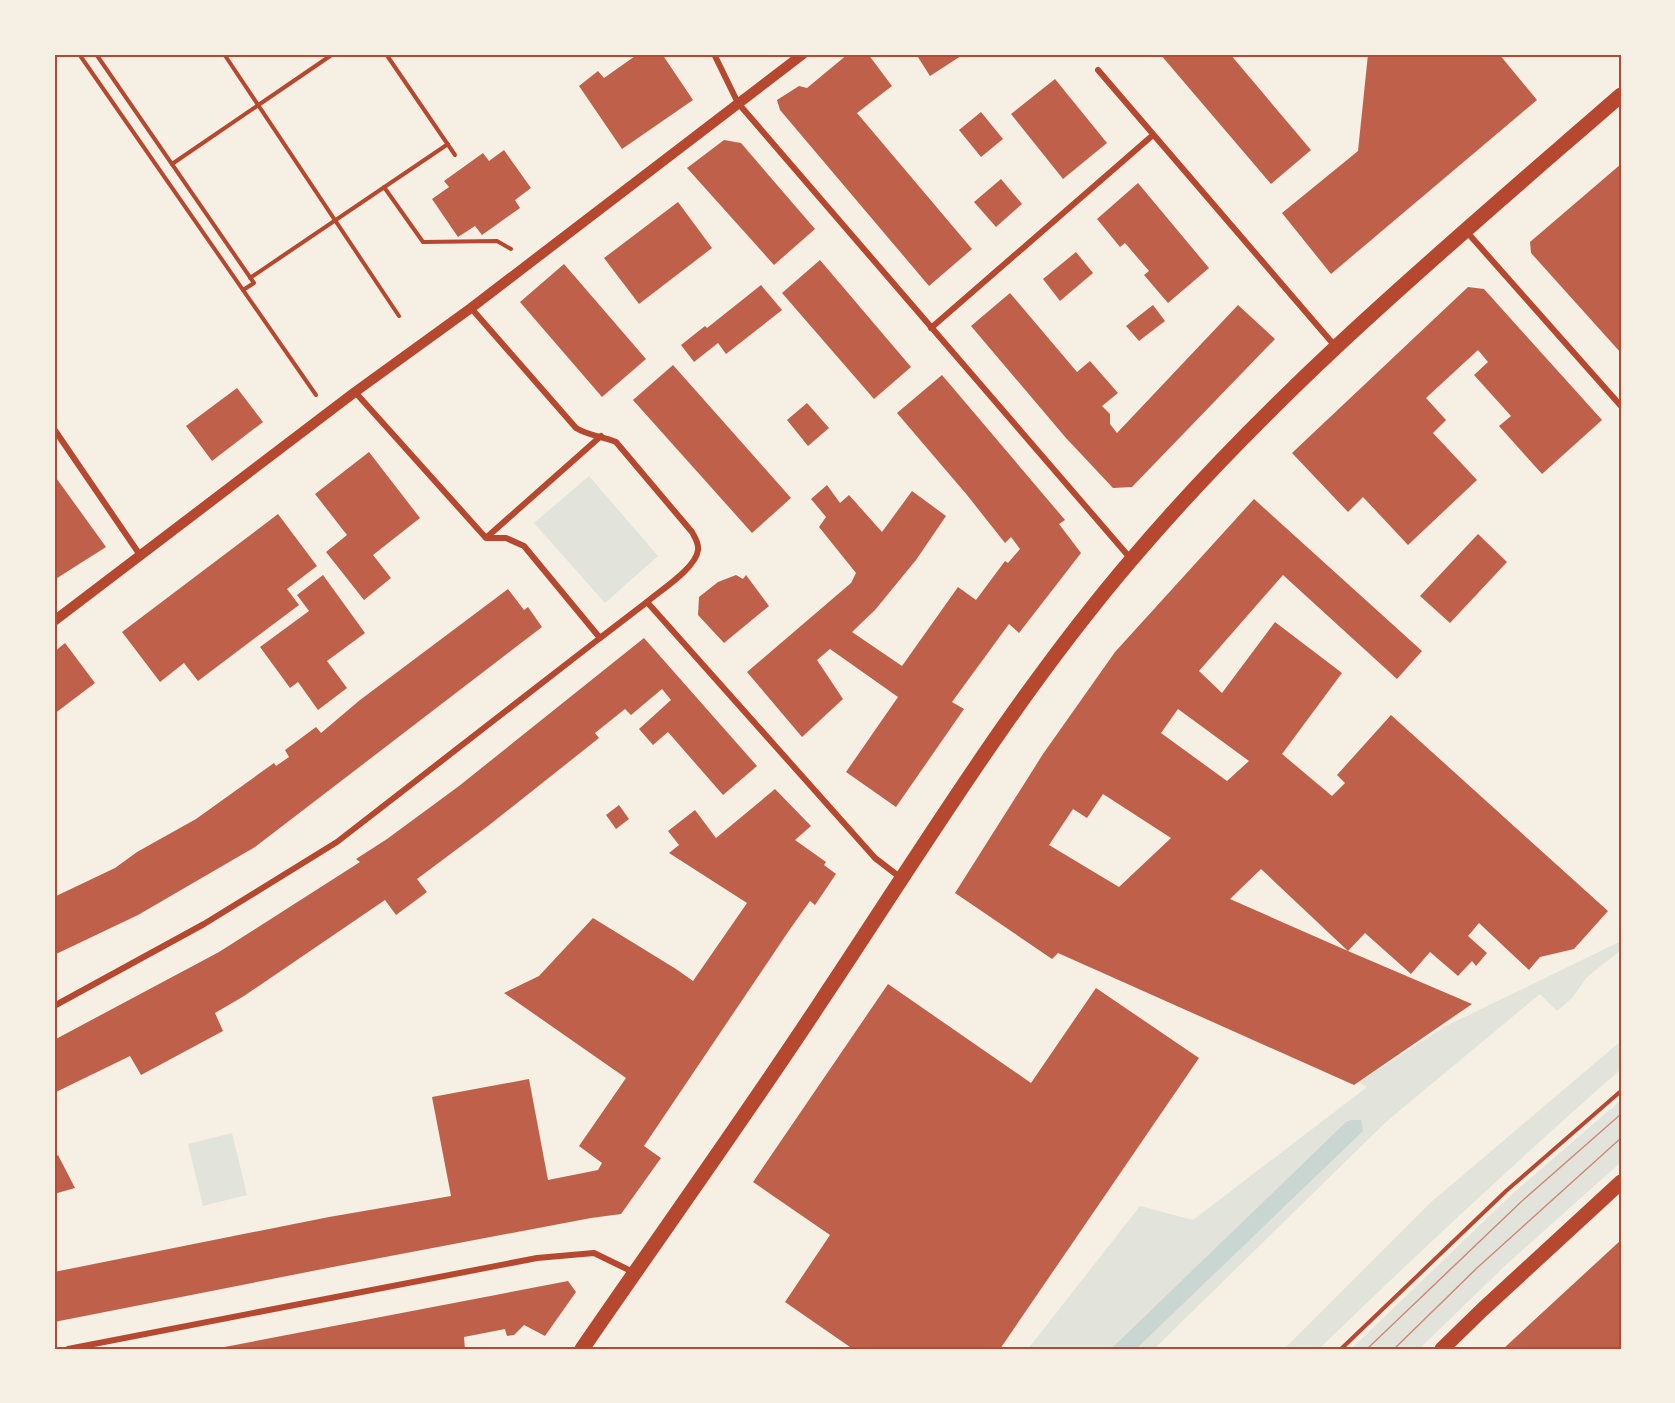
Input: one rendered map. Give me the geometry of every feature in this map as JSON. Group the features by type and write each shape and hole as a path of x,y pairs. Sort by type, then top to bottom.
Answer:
{"main road":[{"path":"582,1349 820,1003 1043,671 1131,560 1236,442 1335,346 1621,95"},
{"path":"1442,1349 1621,1182"}],"street":[{"path":"714,54 738,103 1131,560"},
{"path":"54,621 355,392 471,308 803,54"},
{"path":"1098,70 1335,346"},
{"path":"930,328 1154,135"},
{"path":"1465,230 1621,406"},
{"path":"54,1006 204,924 337,842 647,602 695,560 698,550 697,541 692,532 616,442 601,436 589,436 576,428 471,308"},
{"path":"355,392 486,538 506,538 524,546 600,638"},
{"path":"54,429 140,555"},
{"path":"486,538 601,436"},
{"path":"647,602 875,858 902,878"},
{"path":"68,1349 537,1258 594,1253 634,1273"}],"path":[{"path":"86,54 80,56 328,413"},
{"path":"96,54 254,283 243,290"},
{"path":"224,54 399,316"},
{"path":"172,164 333,54"},
{"path":"386,54 455,155"},
{"path":"250,278 448,144"},
{"path":"384,187 423,242 496,241 531,261"},
{"path":"1341,1349 1506,1191 1621,1091"}],"shaded area":[{"path":"589,476 658,556 605,603 534,523"},
{"path":"1621,941 1621,950 1587,977 1572,998 1557,1011 1540,994 1387,1121 1154,1349 1028,1349 1140,1206 1193,1220 1367,1087 1359,1082 1444,1027"},
{"path":"1621,1041 1621,1069 1468,1207 1319,1349 1284,1349 1430,1203"},
{"path":"1621,1100 1621,1162 1508,1263 1419,1349 1351,1349 1512,1194"},
{"path":"1361,1120 1363,1131 1136,1349 1111,1349 1346,1122"},
{"path":"232,1133 247,1195 203,1206 188,1144"}],"building":[{"path":"638,54 662,54 693,100 622,149 579,86 598,71 604,78"},
{"path":"848,54 868,54 892,86 857,113 972,249 929,286 780,110 777,100 799,86 807,88"},
{"path":"916,54 964,54 930,76"},
{"path":"1160,54 1230,54 1311,150 1271,184"},
{"path":"1368,54 1499,54 1537,100 1331,274 1282,213 1358,151"},
{"path":"1055,79 1107,143 1063,179 1011,114"},
{"path":"981,112 1003,139 981,157 959,130"},
{"path":"724,140 741,143 815,229 774,265 687,168"},
{"path":"504,150 531,188 515,200 520,208 482,235 475,226 458,237 432,199 449,187 444,181 483,153 489,161"},
{"path":"1621,164 1621,353 1531,253 1530,242"},
{"path":"1001,179 1022,204 996,227 974,202"},
{"path":"1138,183 1209,268 1168,303 1144,275 1149,271 1125,243 1120,247 1097,219"},
{"path":"678,202 712,248 639,304 604,258"},
{"path":"1076,252 1093,273 1060,301 1043,279"},
{"path":"820,260 911,367 874,399 782,293"},
{"path":"564,264 646,359 602,397 520,302"},
{"path":"761,285 782,310 726,354 718,343 694,362 681,345 705,326 707,328"},
{"path":"1468,287 1484,289 1602,420 1542,474 1499,426 1511,416 1474,375 1488,362 1478,350 1426,398 1446,420 1433,433 1477,480 1408,545 1363,497 1348,512 1292,453"},
{"path":"1010,293 1077,372 1090,361 1118,393 1102,406 1110,414 1110,424 1117,433 1238,305 1275,339 1132,487 1113,488 1066,438 971,326"},
{"path":"1153,305 1165,321 1139,341 1126,326"},
{"path":"673,365 791,498 752,533 633,400"},
{"path":"942,375 1065,520 1059,524 1081,553 1019,633 1009,624 952,702 964,709 896,807 846,772 898,697 830,649 817,660 843,699 802,737 747,672 851,583 856,573 819,527 826,517 811,499 827,485 840,503 849,495 882,532 912,491 946,516 916,560 875,610 852,632 902,666 958,587 976,600 1005,561 1008,563 1020,549 1011,537 1005,543 897,413"},
{"path":"237,388 263,422 212,461 186,426"},
{"path":"807,403 829,428 808,446 787,420"},
{"path":"369,452 420,518 373,555 391,578 364,600 326,552 347,535 315,494"},
{"path":"54,475 106,547 54,580"},
{"path":"1254,499 1422,651 1397,679 1283,575 1199,671 1222,693 1275,622 1342,673 1282,754 1332,796 1345,783 1337,775 1391,715 1608,911 1574,949 1540,957 1529,970 1479,923 1468,936 1487,953 1476,966 1472,961 1458,976 1430,952 1411,974 1365,933 1348,951 1472,1004 1354,1085 1058,953 1052,959 955,893 1043,754 1115,652","holes":["1178,709 1249,761 1227,781 1161,733","1103,794 1171,838 1119,887 1049,845 1073,809 1087,818","1261,869 1348,951 1230,899"]},
{"path":"278,514 317,566 287,589 299,605 198,681 184,663 160,682 122,632"},
{"path":"1478,534 1507,562 1450,623 1420,596"},
{"path":"323,575 365,633 327,661 347,688 318,710 298,682 290,688 260,647 309,611 297,595"},
{"path":"736,575 743,579 746,575 769,606 724,643 698,615 699,597 718,582"},
{"path":"508,589 524,610 528,607 542,627 255,847 138,915 54,955 54,897 115,868 137,852 196,819 274,763 276,766 289,757 285,750 316,727 321,733 360,700"},
{"path":"644,638 757,766 723,795 668,732 653,745 639,729 671,700 662,689 631,715 625,709 595,733 599,738 417,879 427,892 396,915 385,900 244,996 215,1013 223,1031 141,1075 130,1056 54,1093 54,1040 219,952 360,862 356,859 459,786"},
{"path":"65,643 95,683 54,714 54,652"},
{"path":"775,789 811,826 795,840 826,862 824,865 836,874 815,905 810,901 788,932 644,1146 661,1158 621,1214 338,1266 54,1322 54,1272 329,1217 451,1196 432,1097 529,1079 548,1180 598,1170 602,1163 579,1146 626,1078 504,993 539,976 593,918 693,981 747,903 669,853 679,845 668,831 695,810 716,838"},
{"path":"619,805 629,819 616,829 606,815"},
{"path":"888,984 1031,1083 1096,988 1199,1058 1000,1349 849,1349 850,1347 785,1302 830,1235 753,1182"},
{"path":"58,1155 75,1188 54,1194 54,1157"},
{"path":"1621,1240 1621,1349 1503,1349"},
{"path":"568,1281 576,1292 545,1336 524,1325 514,1335 507,1336 505,1329 464,1337 465,1349 214,1349"}],"tram line":[{"path":"1367,1349 1522,1201 1621,1114"},
{"path":"1394,1349 1477,1268 1621,1138"}]}
